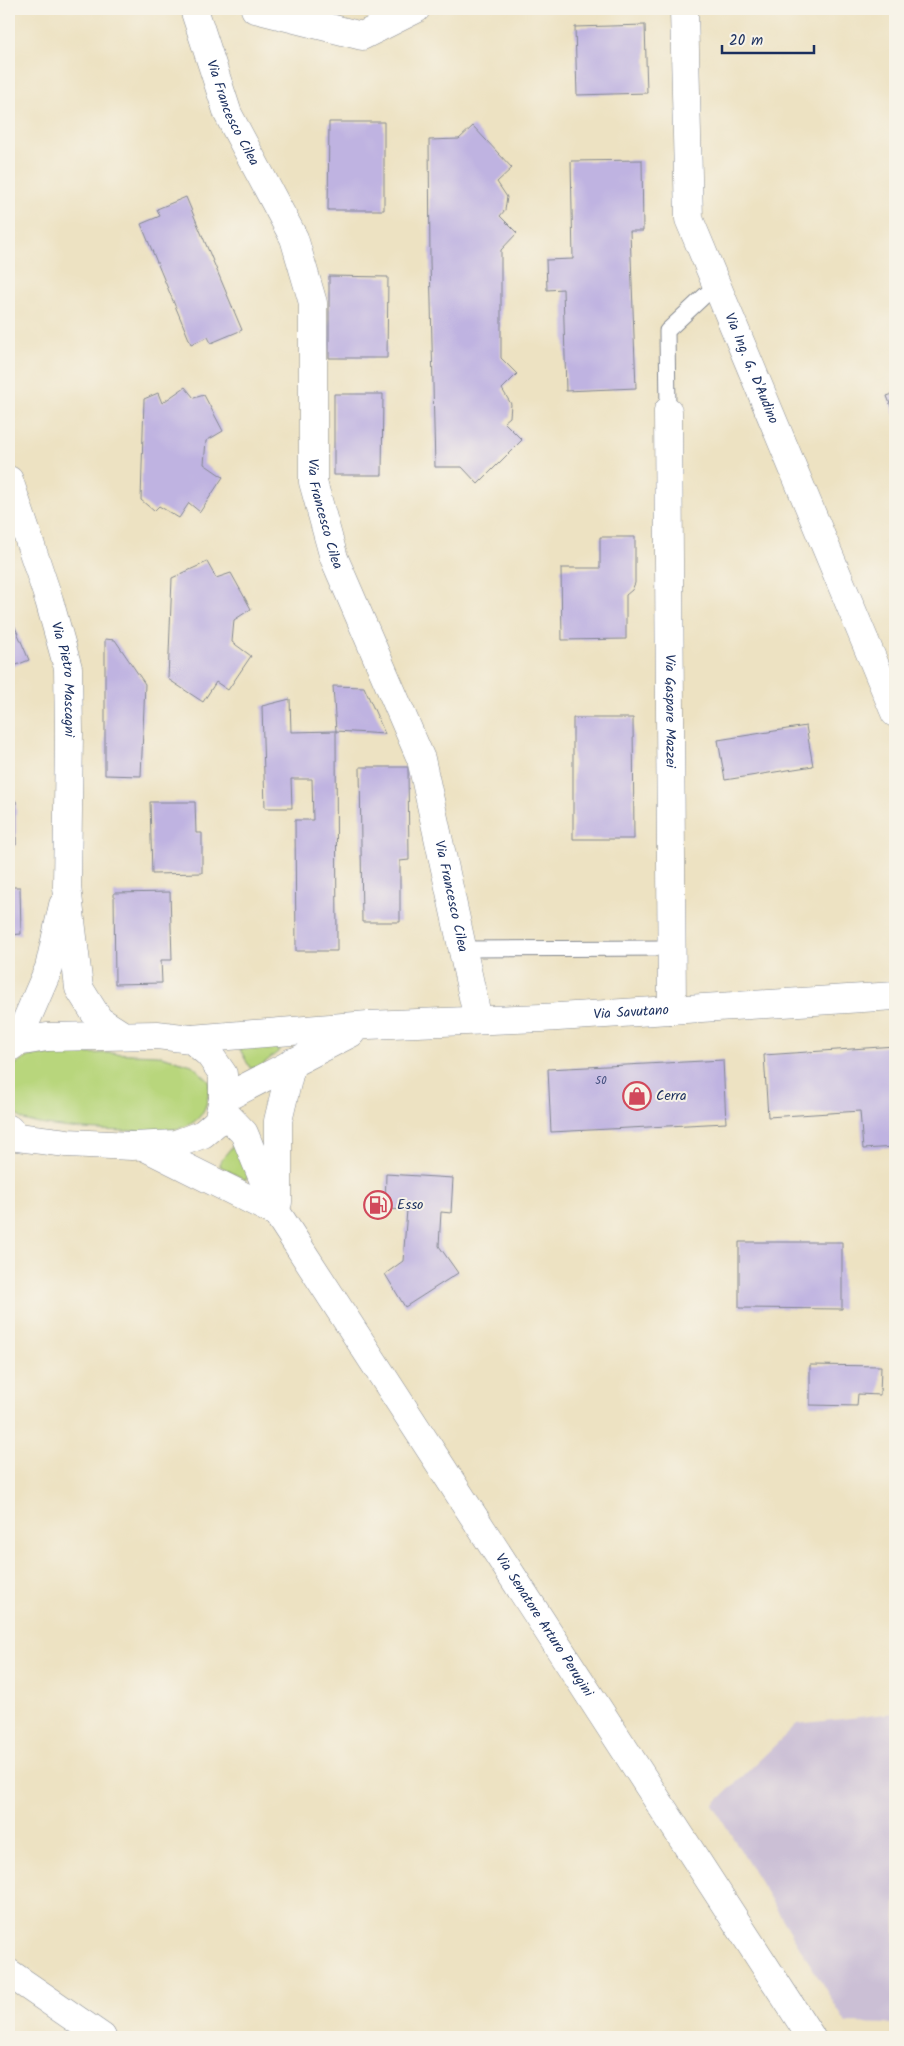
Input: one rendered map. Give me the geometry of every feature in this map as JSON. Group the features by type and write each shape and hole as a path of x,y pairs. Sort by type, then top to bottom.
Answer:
{"street":[{"name":"Via Francesco Cilea","path":"194,9 228,114 294,238 313,303 313,482 334,558 421,759 478,1020"},
{"path":"255,9 362,36 416,9"},
{"name":"Via Ing. G. D'Audino","path":"684,9 690,219 895,713"},
{"name":"Via Gaspare Mazzei","path":"668,411 672,1010"},
{"name":"Via Pietro Mascagni","path":"9,480 68,668 67,887"},
{"path":"67,887 79,988 99,1020 121,1034"},
{"path":"13,1045 49,968 67,887"},
{"name":"Via Savutano","path":"13,1045 47,1037 121,1034 157,1035 192,1039 368,1025 672,1010 895,996"},
{"path":"222,1104 292,1062 368,1025"},
{"path":"11,1134 67,1143 143,1146 176,1144 203,1134 218,1121 222,1104 223,1074 209,1054 192,1039"},
{"path":"143,1146 278,1213 278,1121 292,1062"},
{"name":"Via Senatore Arturo Perugini","path":"222,1104 244,1133 278,1213 811,2037"},
{"path":"9,1973 102,2037"}],"lane":[{"path":"668,411 667,331 717,284"},
{"path":"462,950 672,948"}],"shaded area":[{"path":"895,1713 895,2024 846,2023 713,1805 797,1724"}],"green space":[{"path":"235,1040 280,1040 279,1051 258,1068 250,1068"},
{"path":"106,1053 158,1055 192,1065 209,1081 207,1102 202,1114 191,1124 184,1127 152,1131 102,1130 34,1123 20,1118 9,1105 9,1076 16,1064 30,1056"},
{"path":"235,1143 250,1176 245,1180 220,1166 221,1160"}],"building":[{"path":"645,25 647,93 577,95 575,27"},
{"path":"329,122 384,122 384,210 328,210"},
{"path":"473,126 512,168 497,182 507,197 505,210 500,216 517,233 501,250 501,358 517,374 502,389 511,404 510,417 504,422 522,440 478,484 462,467 435,467 430,261 429,140 459,139"},
{"path":"642,160 643,231 630,231 636,388 566,391 563,289 547,290 546,260 573,259 571,161"},
{"path":"186,197 242,330 211,343 208,337 191,344 141,224 160,216 157,209"},
{"path":"329,276 388,277 387,358 329,358"},
{"path":"185,387 194,398 204,395 223,431 206,441 204,464 223,477 200,512 189,503 179,518 159,506 154,511 141,500 144,399 158,393 162,403"},
{"path":"895,393 895,417 887,396"},
{"path":"334,394 383,394 382,475 334,475"},
{"path":"600,537 635,537 635,583 632,590 626,595 626,639 562,640 561,568 600,568"},
{"path":"207,562 216,578 231,573 251,609 234,620 232,642 251,656 228,690 216,682 203,702 168,679 172,578"},
{"path":"9,613 29,660 9,668"},
{"path":"105,639 115,640 145,684 141,776 105,775"},
{"path":"333,686 364,687 385,734 336,731"},
{"path":"290,699 291,732 336,731 337,951 296,951 295,820 313,820 312,779 291,779 292,808 265,808 262,706"},
{"path":"573,718 633,718 634,839 573,839"},
{"path":"806,726 813,766 725,780 718,740"},
{"path":"360,767 408,767 409,860 400,861 400,922 362,922"},
{"path":"9,801 16,801 16,845 9,845"},
{"path":"150,802 195,802 196,833 202,833 202,873 152,874"},
{"path":"9,887 20,887 21,934 9,935"},
{"path":"170,892 172,960 161,960 162,983 115,984 114,893"},
{"path":"895,1046 895,1147 863,1149 860,1111 768,1117 764,1055"},
{"name":"Cerra","path":"723,1060 726,1123 551,1132 548,1069"},
{"path":"386,1174 453,1178 451,1213 441,1212 439,1246 458,1273 405,1307 385,1274 403,1261 407,1210 385,1209"},
{"path":"739,1242 842,1242 842,1309 739,1308"},
{"path":"810,1365 881,1366 880,1395 858,1394 857,1406 810,1405"}],"place":[{"name":"Cerra","path":"637,1096"},
{"name":"Esso","path":"378,1205"}]}
